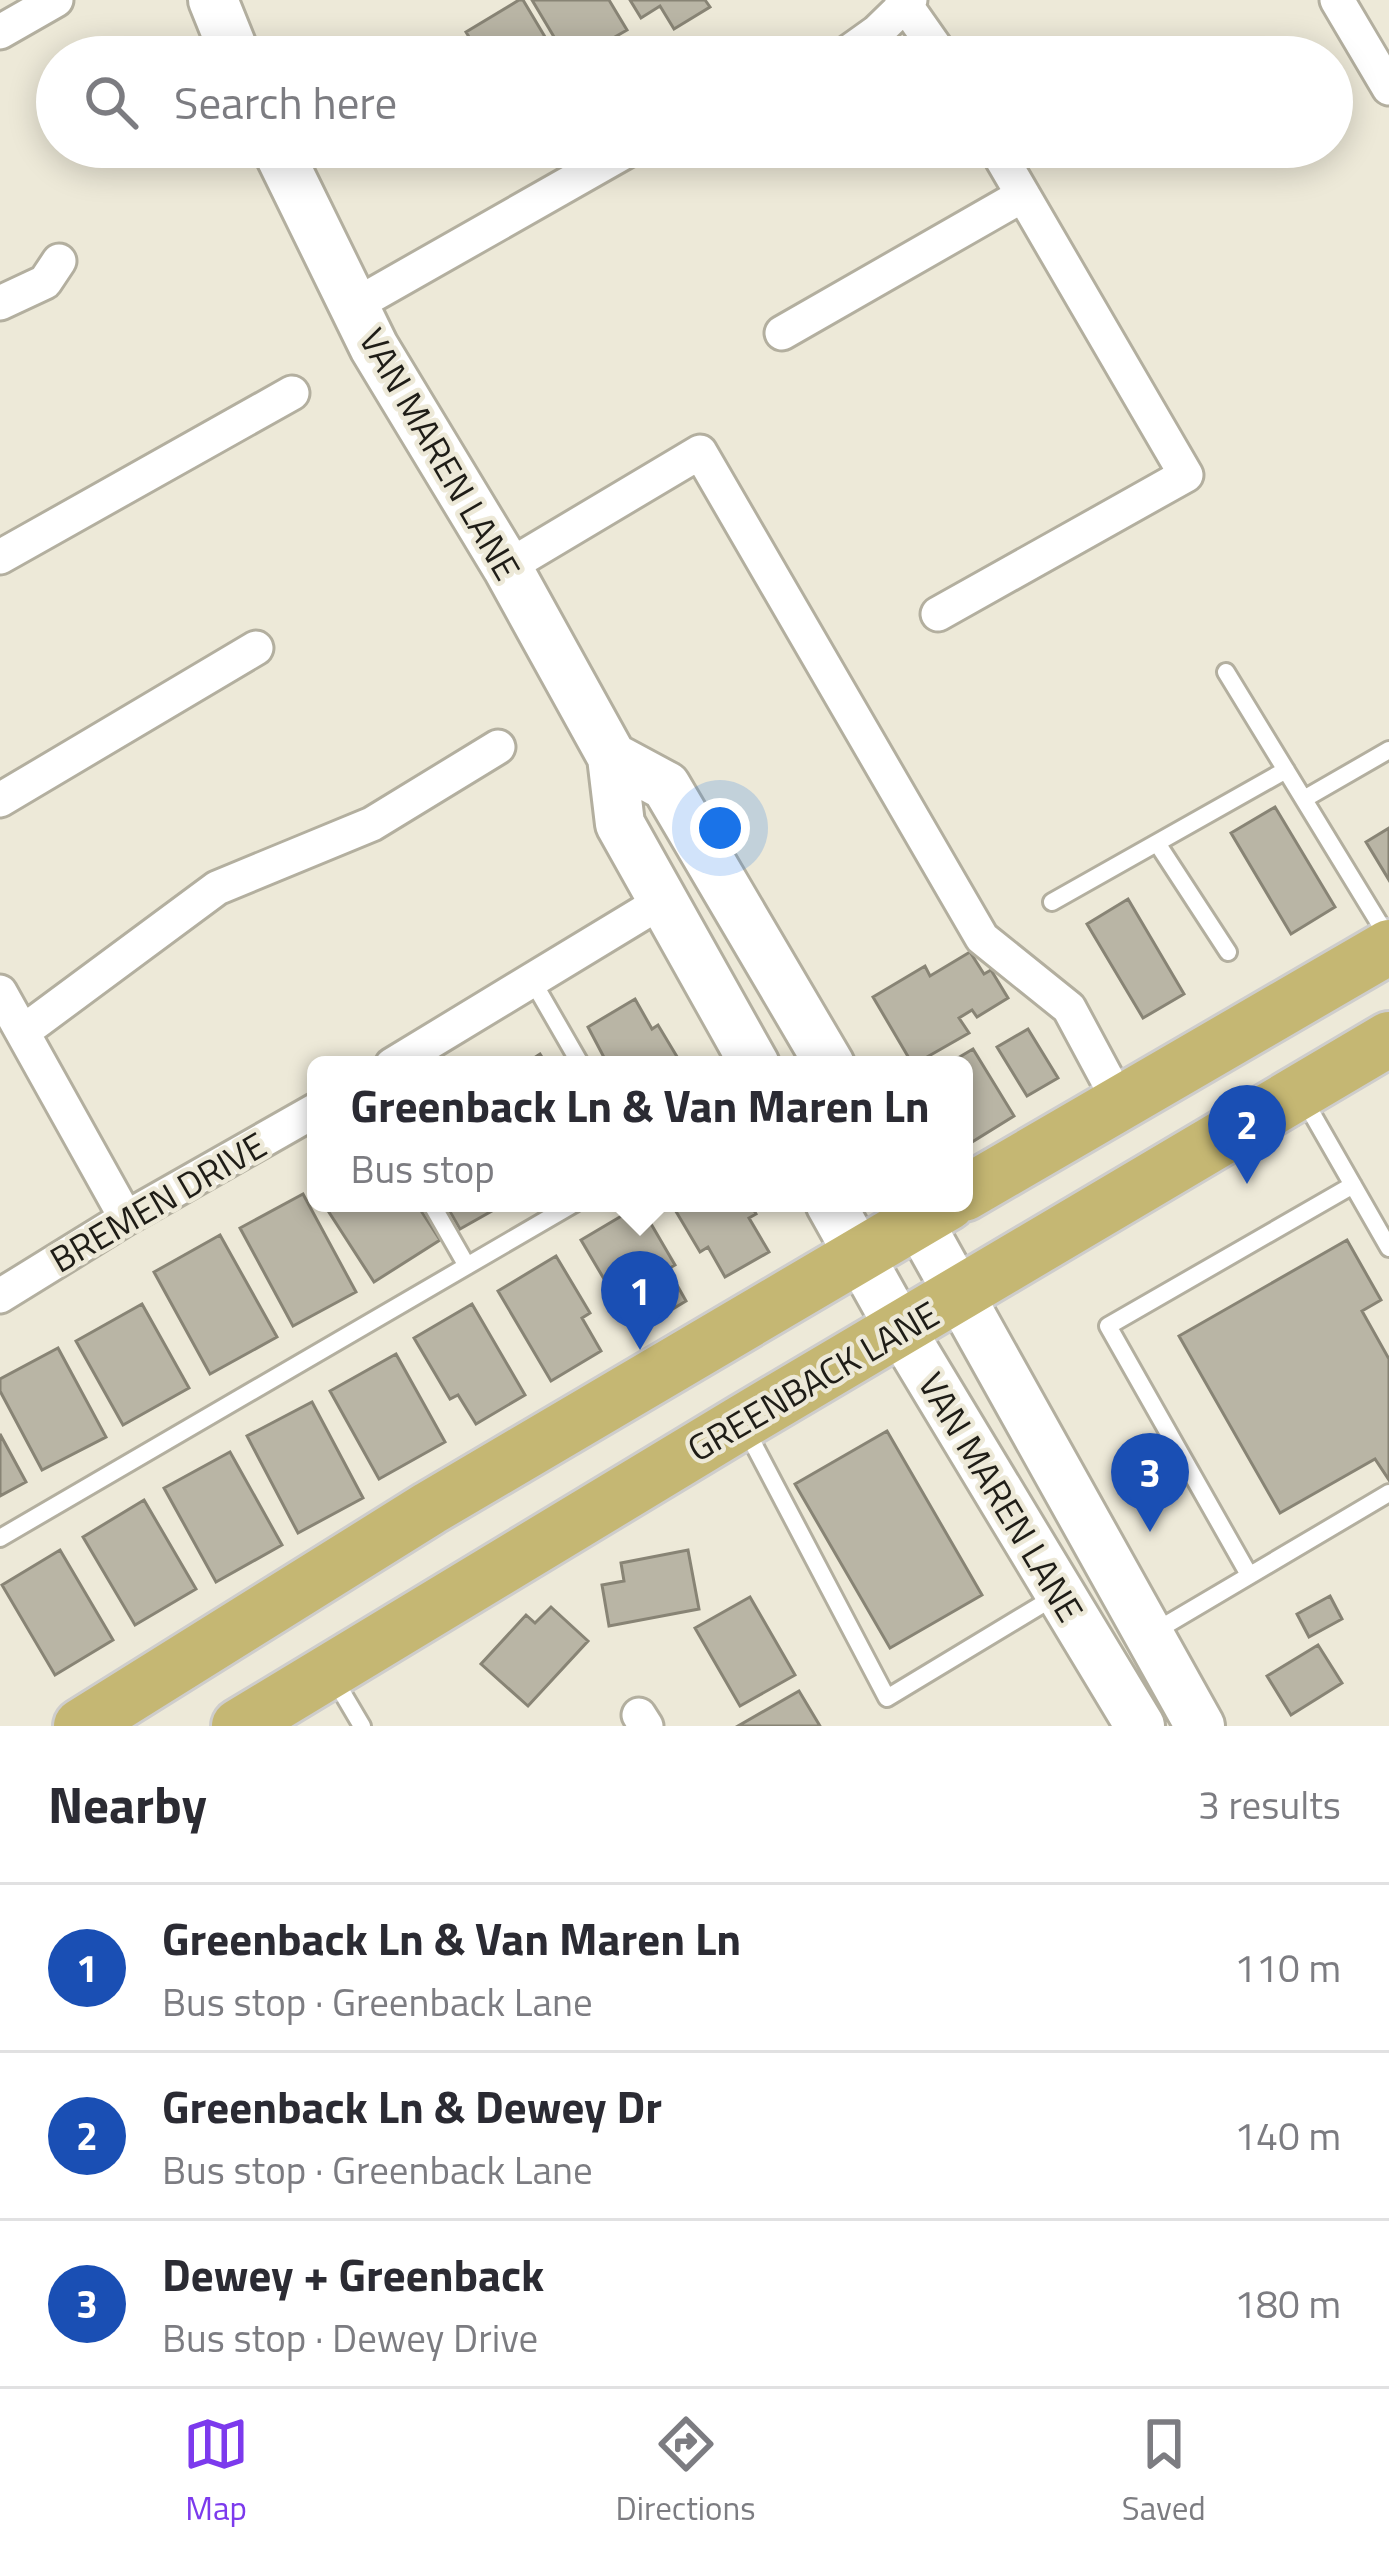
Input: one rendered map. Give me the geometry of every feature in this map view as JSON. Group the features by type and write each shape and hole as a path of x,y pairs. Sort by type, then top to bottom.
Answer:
{"main road":[{"path":"213,0 228,36"},
{"name":"VAN MAREN LANE","path":"286,168 374,347 507,567 612,757 620,824 750,1056"},
{"path":"612,757 665,786 825,1056"},
{"path":"973,1184 1389,944"},
{"name":"GREENBACK LANE","path":"239,1726 742,1421 1389,1039"},
{"name":"VAN MAREN LANE","path":"835,1212 1140,1726"},
{"path":"81,1726 430,1508 924,1212"},
{"path":"937,1212 958,1295 1200,1726"}],"street":[{"path":"0,32 56,0"},
{"path":"1337,0 1389,88"},
{"path":"871,36 906,1 929,36"},
{"path":"355,305 596,168"},
{"path":"938,614 1186,475 1007,168"},
{"path":"782,333 1023,195"},
{"path":"0,303 45,282 59,262"},
{"path":"0,556 292,393"},
{"path":"507,567 700,452 982,938 1069,1008 1120,1103"},
{"path":"0,800 256,648"},
{"path":"24,1031 218,888 372,824 498,747"},
{"path":"407,1056 664,900"},
{"path":"0,992 126,1218"},
{"name":"BREMEN DRIVE","path":"0,1296 307,1115"}],"lane":[{"path":"1226,672 1389,944"},
{"path":"1304,799 1389,750"},
{"path":"1052,902 1286,770"},
{"path":"1157,843 1228,952"},
{"path":"532,980 576,1056"},
{"path":"1300,1093 1389,1248"},
{"path":"1249,1573 1108,1326 1353,1185"},
{"path":"435,1212 467,1266"},
{"path":"0,1538 559,1212"},
{"path":"742,1421 887,1698 1060,1594"},
{"path":"1148,1636 1389,1493"},
{"path":"329,1671 362,1726"}],"building":[{"path":"523,0 544,36 468,36 466,32"},
{"path":"532,0 609,0 627,30 617,36 553,36"},
{"path":"630,0 705,0 710,7 674,29 660,6 641,18"},
{"path":"1275,807 1335,907 1291,934 1231,833"},
{"path":"1389,828 1389,880 1366,842"},
{"path":"1128,899 1184,994 1143,1018 1087,924"},
{"path":"970,952 984,974 991,970 1008,998 977,1017 972,1010 959,1018 969,1033 929,1056 908,1056 873,997 925,966 930,976"},
{"path":"635,999 652,1029 658,1025 677,1056 603,1056 588,1027"},
{"path":"1028,1029 1058,1078 1027,1096 997,1047"},
{"path":"973,1049 1014,1116 973,1141 973,1056 961,1056"},
{"path":"303,1194 307,1212 313,1212 356,1292 293,1326 240,1228"},
{"path":"329,1212 422,1212 440,1240 374,1282"},
{"path":"450,1212 490,1212 460,1229"},
{"path":"628,1212 644,1212 675,1265 668,1269 686,1301 643,1327 625,1297 617,1301 581,1240"},
{"path":"676,1212 755,1212 749,1218 769,1252 725,1277 708,1247 700,1252"},
{"path":"220,1235 277,1337 210,1374 154,1272"},
{"path":"1347,1240 1381,1300 1362,1311 1389,1359 1389,1480 1375,1459 1280,1513 1179,1336"},
{"path":"556,1256 590,1313 582,1318 601,1351 551,1381 498,1291"},
{"path":"142,1304 189,1388 123,1425 76,1341"},
{"path":"472,1304 525,1395 476,1424 458,1395 450,1399 414,1338"},
{"path":"58,1348 106,1437 42,1470 0,1391 0,1379"},
{"path":"396,1354 445,1442 379,1479 330,1391"},
{"path":"312,1402 363,1498 298,1533 247,1436"},
{"path":"887,1431 982,1595 890,1648 795,1484"},
{"path":"0,1434 26,1482 0,1496"},
{"path":"230,1452 282,1545 216,1582 164,1488"},
{"path":"144,1500 196,1589 135,1625 83,1537"},
{"path":"60,1550 113,1640 55,1675 2,1585"},
{"path":"688,1550 699,1609 609,1626 602,1585 624,1581 621,1563"},
{"path":"1330,1596 1342,1619 1309,1637 1297,1614"},
{"path":"750,1597 795,1675 740,1706 695,1628"},
{"path":"551,1607 588,1641 528,1706 481,1664 526,1615 535,1623"},
{"path":"1318,1645 1342,1683 1291,1715 1267,1676"},
{"path":"799,1691 820,1726 738,1726"}],"place":[{"name":"Greenback Ln & Dewey Dr","path":"1247,1184"},
{"name":"Greenback Ln & Van Maren Ln","path":"640,1350"},
{"name":"Dewey + Greenback","path":"1150,1532"}]}
